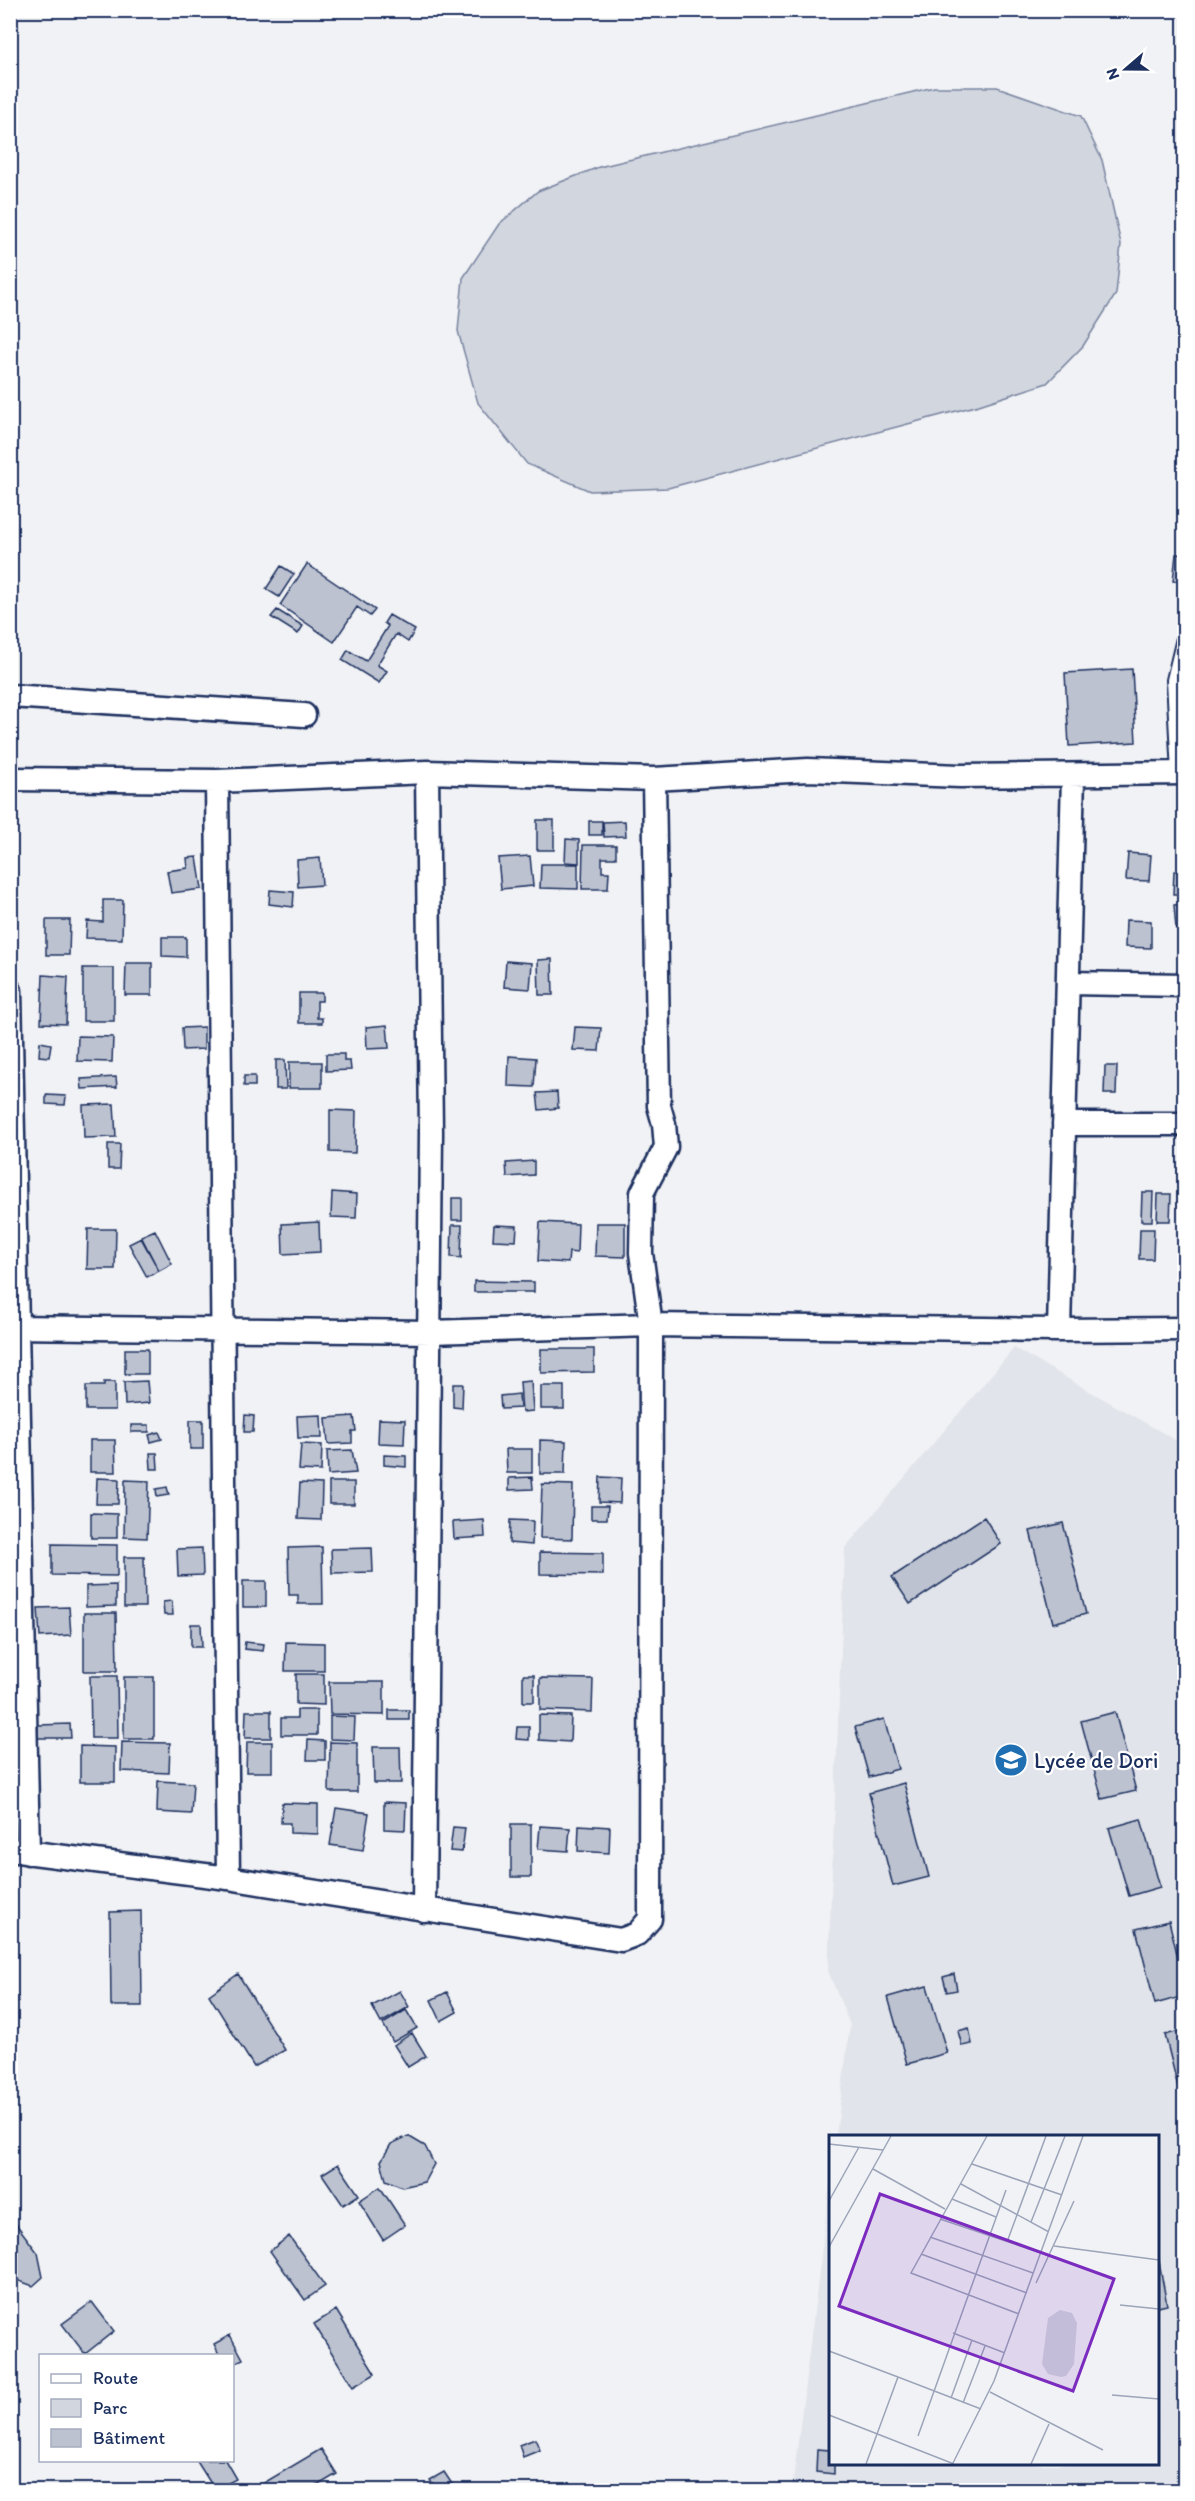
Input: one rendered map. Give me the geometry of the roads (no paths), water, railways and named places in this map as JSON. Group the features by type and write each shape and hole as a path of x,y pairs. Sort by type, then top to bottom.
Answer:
{"street":[{"path":"10,696 304,715"},
{"path":"10,779 217,781 427,772 654,779 808,770 960,776 1182,773"},
{"path":"424,1910 431,1332 427,772"},
{"path":"1059,1330 1073,775"},
{"path":"10,991 19,1851 228,1878 621,1940 637,1934 650,1919 651,1325 641,1253 642,1193 666,1147 664,1124 659,1106 654,779"},
{"path":"217,781 228,1878"},
{"path":"1068,983 1185,985"},
{"path":"1064,1124 1185,1124"},
{"path":"14,1327 431,1332 651,1325 1059,1330 1185,1329"}],"lane":[{"path":"1182,773 1173,680 1185,634"}],"place":[{"name":"Lycée de Dori","path":"1011,1760"}]}
